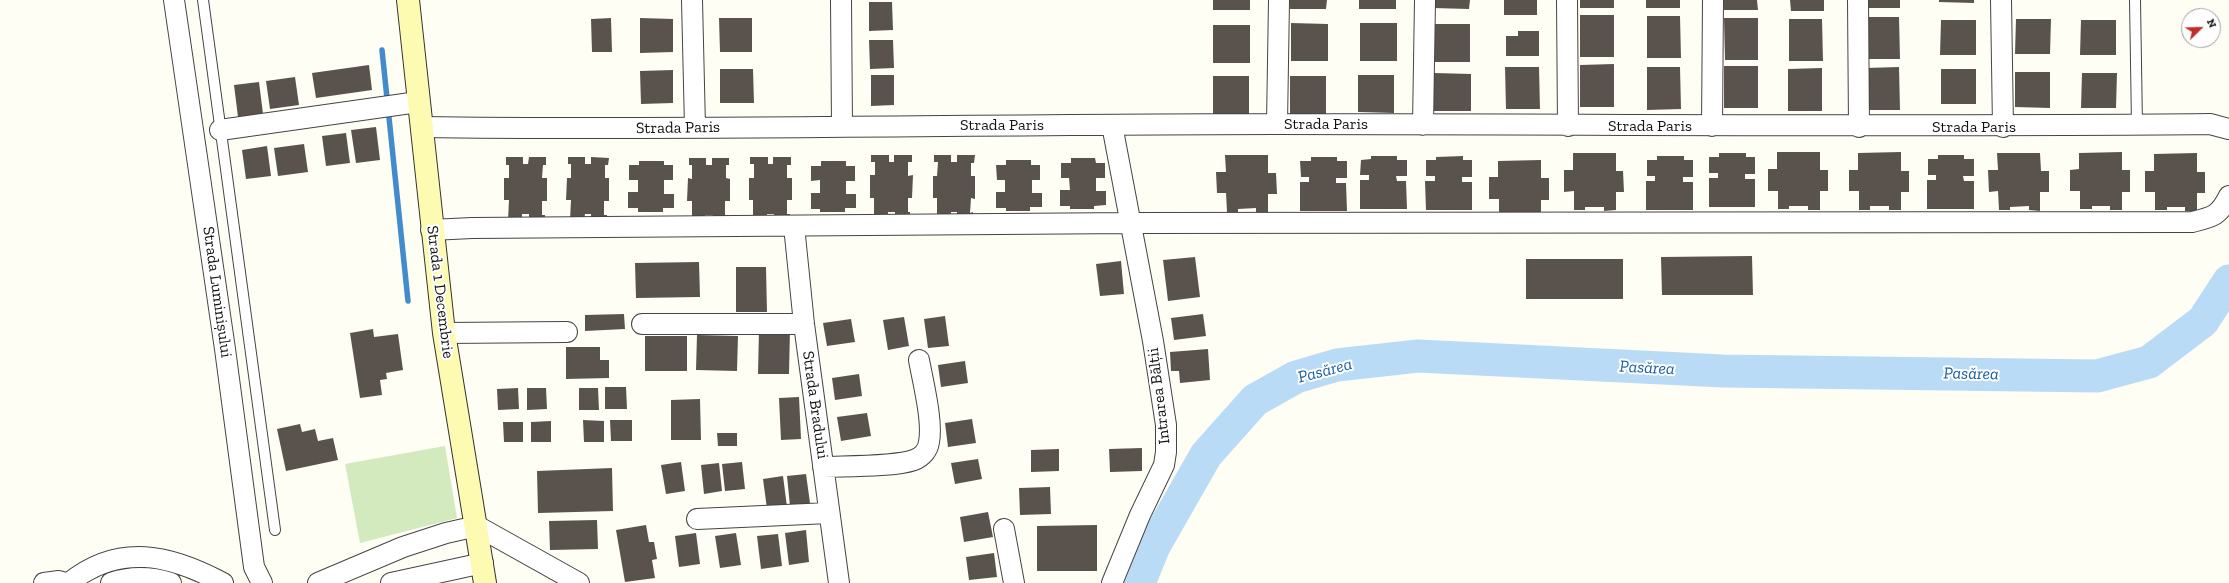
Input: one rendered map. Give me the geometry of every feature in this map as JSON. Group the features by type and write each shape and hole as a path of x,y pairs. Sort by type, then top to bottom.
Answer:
{"main road":[{"name":"Strada 1 Decembrie","path":"408,0 408,103 421,127 444,333 484,573"}],"street":[{"name":"Strada Luminișului","path":"174,0 225,349 254,567 262,583"},
{"path":"692,0 695,127"},
{"path":"841,0 842,126"},
{"path":"1277,124 1279,0"},
{"path":"1423,125 1425,0"},
{"path":"1567,0 1568,126"},
{"path":"1712,126 1713,0"},
{"path":"1858,0 1859,127"},
{"path":"2001,0 2003,127"},
{"path":"220,130 408,103"},
{"name":"Strada Paris","path":"421,127 649,129 695,127 1277,124 2003,127 2210,124 2229,129"},
{"name":"Intrarea Bălții","path":"1112,125 1131,223 1166,425 1166,452 1164,465 1134,529 1112,583"},
{"path":"432,230 480,228 1131,223 2192,222 2215,216 2223,208 2229,196"},
{"name":"Strada Bradului","path":"794,226 804,324 839,583"},
{"path":"642,324 804,324"},
{"path":"444,333 568,332"},
{"path":"823,467 895,463 915,460 924,454 930,442 919,360"},
{"path":"697,519 829,513"},
{"path":"318,583 416,543 477,526 579,583"},
{"path":"1004,529 1014,583"},
{"path":"69,583 92,567 113,560 134,556 154,557 178,562 223,583"},
{"path":"391,583 484,573"},
{"path":"111,583 140,578 160,579 171,583"},
{"path":"44,583 59,581 66,583"}],"lane":[{"path":"203,0 275,530"},
{"path":"2134,0 2137,125"}],"green space":[{"path":"445,446 457,518 360,543 345,464"}],"building":[{"path":"1213,0 1250,0 1250,10 1213,10"},
{"path":"1290,0 1327,0 1326,9 1290,9"},
{"path":"1359,0 1396,0 1396,9 1359,9"},
{"path":"1433,0 1470,0 1469,9 1433,8"},
{"path":"1504,0 1537,0 1537,15 1504,15"},
{"path":"1580,0 1614,0 1614,8 1580,8"},
{"path":"1646,0 1680,0 1680,8 1646,8"},
{"path":"1724,0 1757,0 1758,10 1724,10"},
{"path":"1790,0 1824,0 1824,11 1791,11"},
{"path":"1866,0 1900,0 1900,8 1866,8"},
{"path":"1939,0 1974,0 1974,3 1939,2"},
{"path":"869,2 892,2 893,30 869,31"},
{"path":"1580,15 1614,15 1614,57 1580,57"},
{"path":"1647,16 1680,16 1681,58 1647,58"},
{"path":"1866,17 1899,17 1900,59 1866,59"},
{"path":"611,18 612,52 592,52 591,19"},
{"path":"640,18 673,19 673,52 640,53"},
{"path":"719,18 752,18 752,52 720,52"},
{"path":"1724,18 1758,18 1758,60 1725,60"},
{"path":"1789,19 1822,19 1823,61 1789,61"},
{"path":"2016,19 2051,19 2050,54 2015,54"},
{"path":"1941,20 1976,20 1976,55 1940,55"},
{"path":"2081,20 2116,20 2116,55 2080,55"},
{"path":"1291,23 1328,24 1328,61 1291,61"},
{"path":"1360,23 1397,23 1397,61 1360,61"},
{"path":"1433,24 1470,24 1470,62 1433,62"},
{"path":"1213,25 1250,25 1250,63 1213,63"},
{"path":"1518,31 1539,31 1539,56 1506,56 1506,36 1518,36"},
{"path":"869,40 893,40 894,68 870,69"},
{"path":"1614,64 1614,107 1580,107 1580,65"},
{"path":"369,65 372,90 316,98 312,73"},
{"path":"1724,66 1758,66 1758,108 1724,108"},
{"path":"1505,67 1539,67 1540,109 1506,109"},
{"path":"1647,67 1680,67 1681,109 1647,110"},
{"path":"1899,67 1900,110 1866,110 1866,68"},
{"path":"1822,68 1822,111 1788,111 1788,69"},
{"path":"720,69 753,69 754,103 720,103"},
{"path":"1941,69 1976,69 1976,104 1941,104"},
{"path":"673,70 673,103 641,104 640,71"},
{"path":"2015,72 2050,72 2050,108 2015,107"},
{"path":"1434,73 1471,74 1471,111 1434,111"},
{"path":"2082,73 2117,73 2116,108 2081,108"},
{"path":"871,75 894,75 894,105 871,106"},
{"path":"1358,75 1394,75 1394,113 1358,112"},
{"path":"1213,76 1249,76 1249,114 1213,114"},
{"path":"1290,76 1326,76 1326,114 1290,114"},
{"path":"295,77 299,105 270,109 266,81"},
{"path":"259,82 263,114 238,117 234,85"},
{"path":"376,127 380,160 356,163 351,130"},
{"path":"346,133 350,163 326,166 322,136"},
{"path":"304,144 308,172 278,176 274,148"},
{"path":"267,146 271,176 246,179 242,150"},
{"path":"1777,152 1820,152 1820,170 1828,170 1828,191 1820,191 1820,210 1808,210 1808,206 1789,206 1789,209 1778,209 1778,191 1768,191 1768,169 1777,169"},
{"path":"1901,152 1901,171 1909,171 1909,192 1901,192 1901,210 1889,210 1889,206 1870,206 1870,210 1859,210 1859,191 1849,191 1849,170 1858,170 1858,153"},
{"path":"2122,152 2122,170 2130,170 2130,192 2122,192 2122,210 2110,210 2110,206 2092,206 2092,209 2080,209 2080,191 2070,191 2070,170 2079,169 2079,153"},
{"path":"1573,153 1616,153 1616,171 1623,171 1624,192 1616,192 1616,210 1604,211 1604,207 1585,207 1585,210 1574,210 1574,191 1564,192 1564,170 1573,170"},
{"path":"1719,153 1746,153 1746,157 1755,157 1755,174 1745,174 1745,179 1755,179 1755,207 1709,207 1709,178 1718,178 1718,173 1709,173 1709,157 1719,157"},
{"path":"1997,153 2040,153 2041,171 2049,171 2049,192 2040,192 2040,211 2029,210 2029,206 2010,207 2010,210 1999,210 1998,191 1989,192 1988,170 1998,170"},
{"path":"2197,153 2197,172 2205,172 2205,193 2197,193 2197,211 2185,211 2185,207 2167,207 2167,210 2155,210 2155,192 2145,192 2145,171 2154,171 2154,154"},
{"path":"871,155 889,155 889,162 894,162 894,155 912,155 912,162 908,162 908,176 913,175 912,198 908,198 908,212 910,212 910,218 895,218 895,212 888,212 888,218 874,218 874,198 870,198 870,175 875,175 875,162 871,162"},
{"path":"934,155 951,155 951,162 957,162 957,155 975,155 974,163 971,163 971,176 975,176 975,199 971,198 970,213 973,212 973,218 957,218 957,212 951,212 951,218 937,218 937,198 933,198 933,176 937,176 938,162 934,162"},
{"path":"1225,155 1268,155 1268,173 1276,173 1277,194 1268,194 1268,212 1256,212 1256,208 1238,209 1238,212 1227,212 1226,193 1217,193 1216,172 1226,172"},
{"path":"1938,155 1964,155 1964,159 1974,159 1974,176 1963,176 1964,181 1974,181 1974,209 1927,209 1927,180 1936,180 1936,175 1928,175 1928,159 1938,159"},
{"path":"1371,156 1397,156 1397,160 1407,160 1407,176 1396,176 1397,181 1406,181 1407,209 1360,209 1360,180 1369,180 1369,175 1360,175 1361,160 1371,159"},
{"path":"1463,156 1463,160 1472,160 1472,177 1462,177 1462,182 1472,182 1472,210 1426,210 1425,181 1435,181 1435,176 1426,176 1426,160 1436,160 1436,157"},
{"path":"1657,156 1684,156 1684,160 1693,160 1693,177 1683,177 1683,182 1693,182 1693,210 1646,210 1646,181 1655,181 1655,176 1647,176 1647,160 1657,160"},
{"path":"506,157 523,157 523,164 528,164 529,157 546,157 546,165 543,165 542,178 547,178 547,201 542,201 542,215 545,215 545,221 529,220 529,214 522,214 522,220 508,220 509,200 504,200 504,178 509,178 509,165 506,165"},
{"path":"568,157 585,157 585,164 591,164 591,157 609,158 608,165 605,165 605,178 609,178 609,201 604,201 604,215 607,215 607,220 591,220 591,214 585,214 584,220 570,220 571,200 566,200 567,178 571,178 571,164 568,164"},
{"path":"750,157 768,157 768,164 773,164 773,157 791,157 791,165 787,165 787,178 792,178 792,200 787,200 787,214 790,214 790,220 774,220 774,214 767,214 767,220 753,220 753,200 749,200 749,178 754,178 754,164 750,164"},
{"path":"1311,157 1337,157 1337,161 1347,161 1347,178 1336,178 1336,183 1346,183 1347,211 1300,211 1300,182 1309,182 1309,177 1301,177 1300,161 1311,161"},
{"path":"689,158 706,158 706,165 712,165 712,158 729,158 729,165 726,165 726,178 730,179 730,201 725,201 725,215 728,215 728,221 712,220 713,215 705,215 705,221 692,221 692,201 687,201 688,178 692,179 692,165 689,165"},
{"path":"1071,158 1095,158 1096,163 1105,163 1105,178 1096,178 1096,191 1106,191 1106,205 1094,206 1094,209 1070,209 1070,206 1060,206 1060,190 1070,190 1069,178 1061,178 1061,163 1071,163"},
{"path":"1006,160 1031,160 1031,165 1040,165 1040,180 1032,180 1032,193 1042,193 1042,207 1030,207 1030,211 1006,211 1006,208 996,208 996,192 1005,192 1005,180 997,180 996,165 1006,165"},
{"path":"1541,160 1541,178 1549,178 1549,200 1541,200 1541,218 1499,217 1499,199 1489,199 1489,177 1498,177 1498,161"},
{"path":"639,161 664,161 664,165 673,165 673,180 664,180 664,194 674,194 674,208 663,208 663,212 638,212 638,208 628,208 628,192 638,192 638,180 629,180 629,165 639,165"},
{"path":"821,161 846,161 846,166 855,166 855,181 846,181 846,194 856,194 856,208 845,208 845,212 820,212 820,209 811,209 811,193 820,193 820,180 811,181 811,166 821,166"},
{"path":"1752,256 1753,295 1662,295 1661,257"},
{"path":"1195,257 1200,297 1168,301 1163,260"},
{"path":"1526,259 1623,259 1623,299 1526,299"},
{"path":"1121,261 1124,294 1100,296 1096,264"},
{"path":"699,262 700,297 636,298 635,263"},
{"path":"736,267 766,267 767,312 736,312"},
{"path":"624,314 625,329 585,331 585,315"},
{"path":"1203,314 1206,336 1174,340 1171,318"},
{"path":"945,316 949,346 928,348 924,319"},
{"path":"904,317 909,346 888,350 883,320"},
{"path":"851,319 855,342 827,346 823,323"},
{"path":"373,329 374,337 398,334 403,370 386,373 387,379 380,380 382,395 360,398 350,333"},
{"path":"759,329 790,329 789,374 758,374"},
{"path":"697,335 738,336 737,371 696,370"},
{"path":"645,336 687,336 687,371 645,371"},
{"path":"566,347 600,347 600,360 609,360 609,378 566,379"},
{"path":"1208,349 1210,380 1180,383 1179,371 1171,371 1170,352"},
{"path":"965,361 968,383 941,387 938,365"},
{"path":"859,374 862,396 835,400 832,378"},
{"path":"605,387 626,387 627,409 605,409"},
{"path":"518,388 519,409 498,410 497,389"},
{"path":"527,388 546,388 547,409 527,410"},
{"path":"579,388 598,388 599,410 579,410"},
{"path":"799,397 801,439 781,440 779,398"},
{"path":"700,399 701,440 671,440 671,400"},
{"path":"867,413 871,436 841,441 837,417"},
{"path":"972,419 976,443 948,447 945,423"},
{"path":"583,420 604,421 604,442 584,442"},
{"path":"610,420 632,420 632,441 611,441"},
{"path":"551,421 551,442 531,442 531,422"},
{"path":"503,422 523,422 523,442 504,442"},
{"path":"300,424 302,432 315,429 318,441 333,438 338,460 286,471 277,429"},
{"path":"717,433 737,433 737,446 718,446"},
{"path":"1142,448 1142,471 1110,472 1109,449"},
{"path":"1059,449 1059,471 1031,472 1031,450"},
{"path":"978,459 982,479 955,484 951,463"},
{"path":"681,462 685,491 666,494 661,465"},
{"path":"742,462 745,489 725,491 722,464"},
{"path":"719,463 722,491 704,494 701,465"},
{"path":"612,468 613,511 538,513 537,471"},
{"path":"806,474 810,503 790,506 787,476"},
{"path":"783,476 787,507 767,509 763,479"},
{"path":"1050,487 1051,514 1020,515 1019,488"},
{"path":"988,512 993,537 964,542 960,517"},
{"path":"597,520 598,549 550,550 549,521"},
{"path":"646,525 649,542 654,542 657,559 652,560 655,578 625,582 616,530"},
{"path":"1097,525 1097,571 1037,571 1037,526"},
{"path":"806,530 809,562 789,565 785,533"},
{"path":"696,533 700,564 679,567 675,536"},
{"path":"736,533 741,565 720,568 715,536"},
{"path":"778,534 782,566 761,569 757,536"},
{"path":"994,553 997,577 969,580 966,557"}],"waterway":[{"path":"382,50 408,301"},
{"name":"Pasărea","path":"1139,583 1154,546 1206,455 1255,400 1296,377 1337,365 1418,356 1723,371 2097,376 2149,362 2203,321 2229,281"}]}
